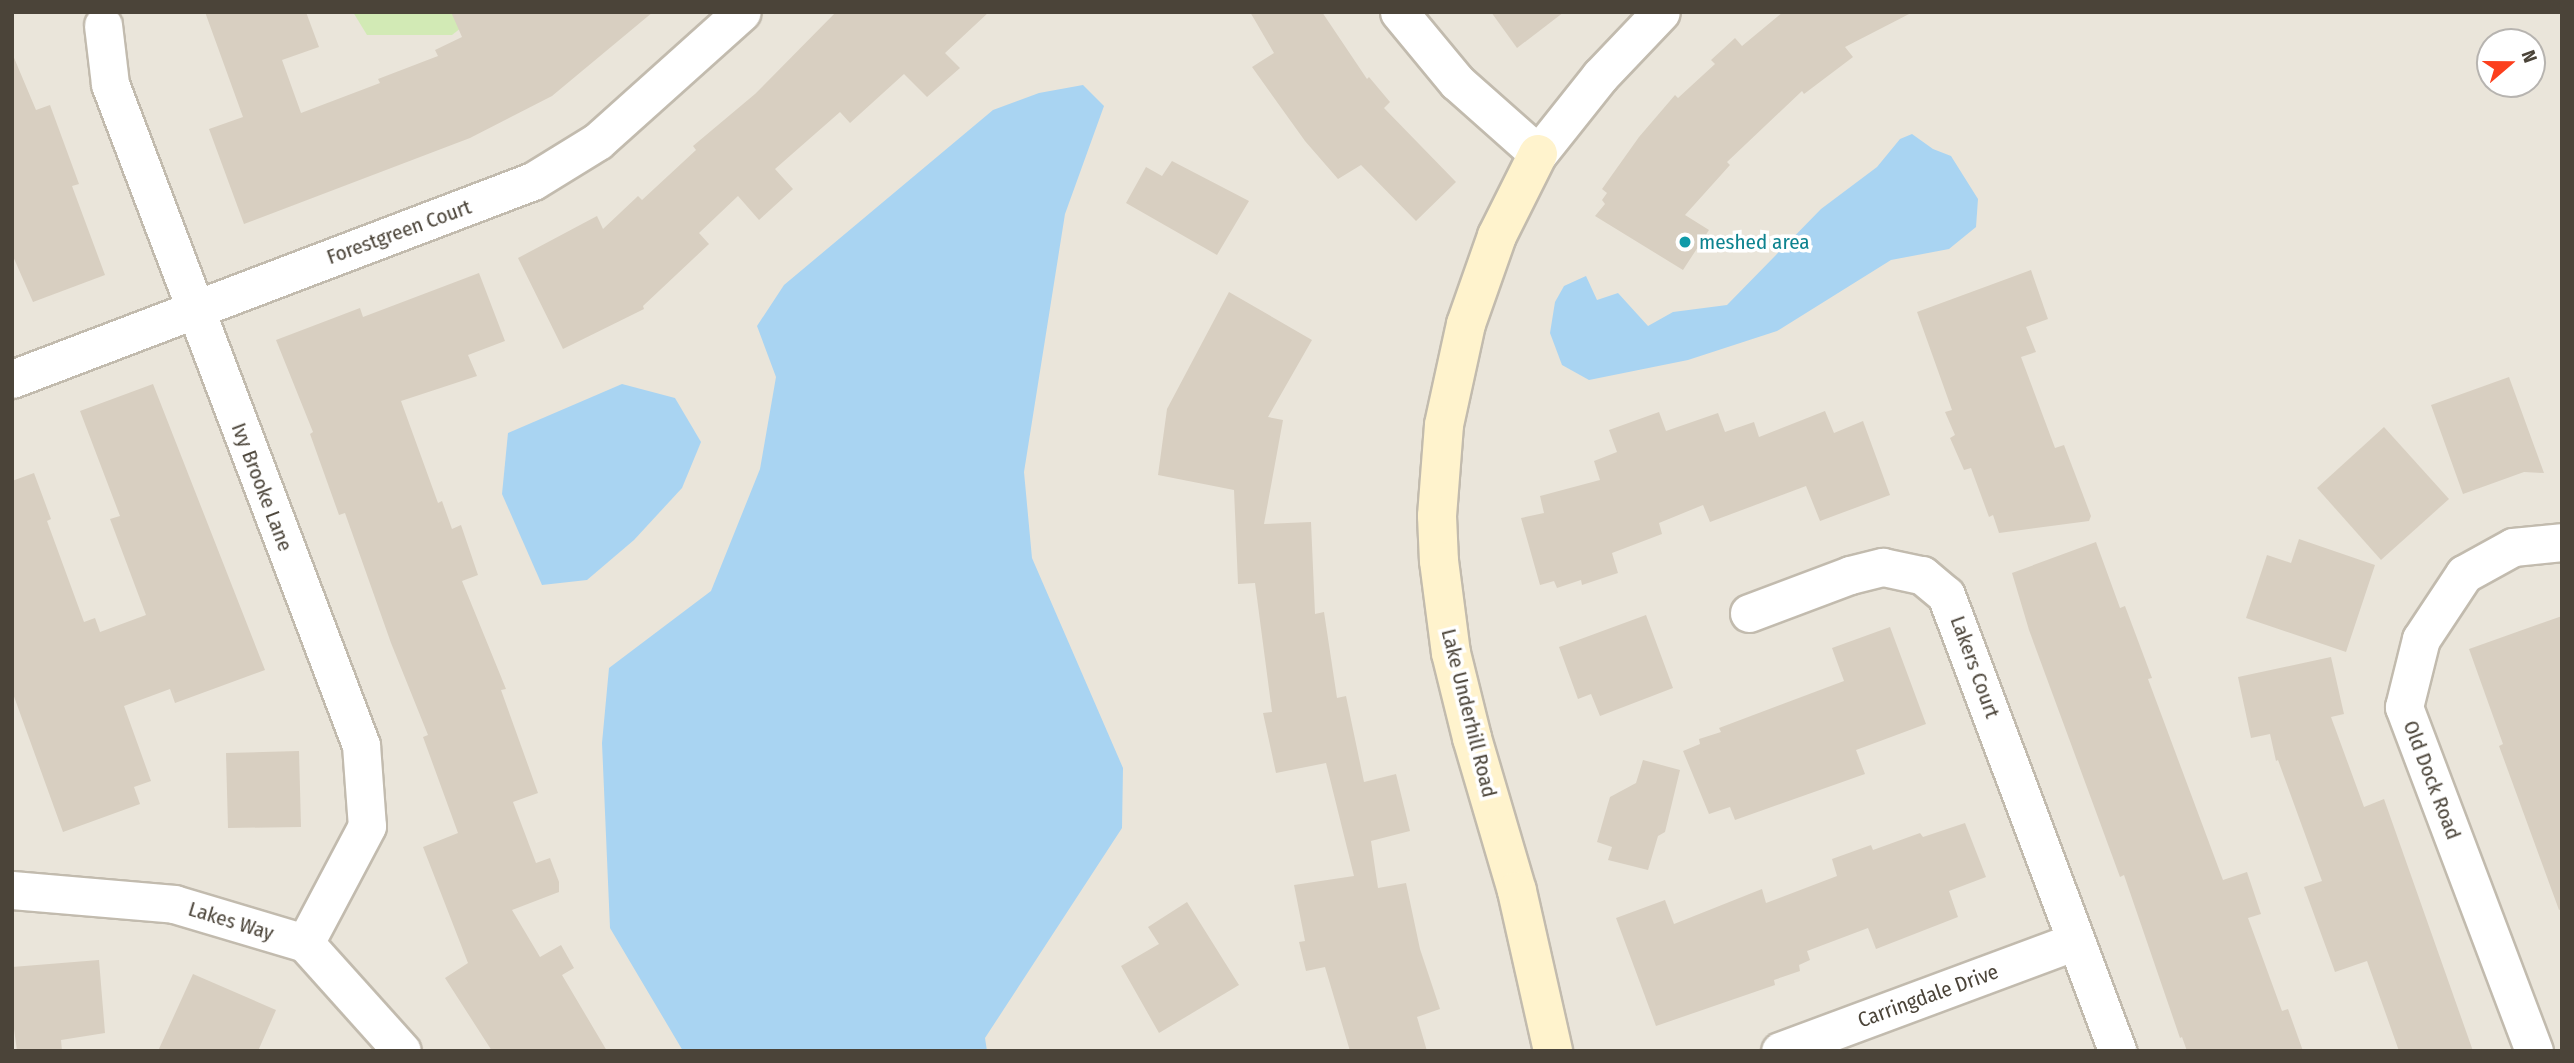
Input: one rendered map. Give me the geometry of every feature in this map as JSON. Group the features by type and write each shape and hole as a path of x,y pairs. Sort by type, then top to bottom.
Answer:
{"street":[{"name":"Forestgreen Court","path":"12,379 504,193 557,168 619,124 742,12"},
{"path":"1399,12 1457,82 1538,153"},
{"name":"Lake Underhill Road","path":"1553,1051 1511,867 1472,738 1443,608 1437,516 1444,425 1466,324 1497,236 1538,153 1600,76 1661,12"},
{"name":"Ivy Brooke Lane","path":"103,25 110,84 361,745 367,826 305,943"},
{"name":"Old Dock Road","path":"2534,1051 2404,707 2421,639 2464,574 2513,547 2562,542"},
{"name":"Lakers Court","path":"1749,613 1875,568 1909,571 1922,575 1939,587 1952,604 2118,1051"},
{"name":"Lakes Way","path":"13,889 174,904 305,943"},
{"name":"Carringdale Drive","path":"1780,1051 2075,941"},
{"path":"305,943 402,1051"}],"shaded area":[{"path":"12,12 2562,12 2562,1051 12,1051"}],"green space":[{"path":"353,12 481,12 452,35 367,35"}],"water":[{"path":"1083,85 1104,106 1065,214 1024,472 1032,558 1123,768 1122,828 985,1038 987,1051 683,1051 610,928 602,743 609,668 711,591 760,469 776,377 757,326 784,285 993,110 1039,93"},
{"path":"1912,134 1933,149 1951,156 1978,199 1976,227 1949,249 1891,260 1777,331 1688,360 1589,380 1562,365 1550,333 1555,302 1564,286 1586,276 1597,300 1618,293 1648,326 1673,312 1727,305 1821,209 1877,167 1900,139"},
{"path":"622,384 675,398 701,442 682,488 634,540 587,580 542,585 502,494 508,433"}],"building":[{"path":"205,12 306,12 319,47 282,60 301,113 380,83 378,79 438,56 435,50 462,37 451,12 653,12 552,96 470,138 244,224 209,129 243,117"},
{"path":"836,12 989,12 945,53 960,68 927,97 904,74 850,123 840,112 775,169 793,189 759,220 738,196 699,233 709,244 643,306 644,309 563,349 518,258 597,216 603,229 638,196 642,200 696,150 693,146 755,94"},
{"path":"1250,12 1322,12 1367,79 1369,77 1390,102 1384,108 1456,182 1416,221 1361,165 1338,179 1305,141 1252,67 1274,53"},
{"path":"1491,12 1564,12 1517,48"},
{"path":"1783,12 1913,12 1845,47 1853,57 1804,94 1802,91 1727,162 1730,165 1685,215 1709,230 1683,270 1595,216 1605,204 1602,200 1607,193 1602,189 1639,137 1675,95 1678,98 1715,64 1711,60 1735,38 1742,46"},
{"path":"12,53 36,110 50,105 79,184 72,186 105,275 33,302 12,254"},
{"path":"1172,161 1249,201 1217,255 1126,203 1146,167 1162,176"},
{"path":"2031,270 2048,319 2026,327 2036,352 2021,357 2055,448 2064,445 2091,516 2089,521 1999,533 1993,515 1989,517 1971,468 1964,470 1950,438 1955,435 1945,412 1952,410 1917,312"},
{"path":"479,273 505,341 468,355 477,376 401,401 438,503 442,501 452,529 461,525 478,575 462,581 506,689 501,690 538,793 513,802 536,863 550,858 559,882 559,892 512,910 540,957 561,945 574,968 562,975 607,1051 492,1051 445,978 468,963 423,847 458,833 423,737 428,735 391,643 345,513 339,515 310,434 313,432 276,340 360,308 363,317"},
{"path":"1229,292 1312,340 1268,417 1283,420 1264,524 1311,522 1315,614 1324,612 1337,698 1346,696 1364,782 1396,774 1410,831 1371,841 1378,888 1406,883 1420,949 1440,1009 1417,1017 1427,1051 1350,1051 1325,967 1306,971 1299,942 1305,941 1294,885 1354,876 1326,763 1276,773 1263,713 1272,712 1255,583 1238,584 1234,490 1158,475 1167,409"},
{"path":"2509,377 2544,473 2524,472 2463,494 2431,405"},
{"path":"153,384 265,670 175,703 170,689 124,706 151,781 134,787 140,804 63,832 12,691 12,481 34,473 51,519 47,521 84,622 95,618 100,632 146,615 110,519 120,516 80,411"},
{"path":"1825,411 1834,433 1863,421 1890,495 1820,521 1806,486 1710,522 1703,505 1659,523 1662,534 1612,553 1618,573 1582,585 1581,580 1557,588 1554,581 1540,585 1521,518 1544,513 1540,496 1600,480 1594,461 1617,452 1609,430 1659,412 1666,431 1718,413 1725,432 1754,422 1759,437"},
{"path":"2384,427 2449,499 2381,560 2317,488"},
{"path":"2299,539 2375,565 2346,652 2246,618 2267,555 2291,563"},
{"path":"2096,542 2120,608 2125,606 2152,678 2148,679 2223,880 2247,872 2261,914 2248,918 2282,1011 2288,1009 2303,1051 2187,1051 2182,1037 2180,1038 2124,875 2120,877 2029,630 2012,573"},
{"path":"1646,615 1673,688 1600,716 1591,694 1578,699 1559,647"},
{"path":"2562,616 2562,909 2559,910 2499,746 2503,744 2469,649"},
{"path":"1890,627 1926,724 1856,750 1865,774 1735,820 1730,807 1709,814 1683,751 1700,744 1699,739 1721,732 1719,728 1844,681 1832,648"},
{"path":"2331,657 2344,714 2331,717 2364,807 2384,799 2473,1051 2399,1051 2367,961 2335,972 2304,887 2322,881 2278,760 2276,761 2270,734 2251,738 2238,677"},
{"path":"299,751 301,827 228,828 226,753"},
{"path":"1643,760 1680,770 1665,832 1658,836 1648,870 1608,860 1612,847 1597,842 1610,797 1636,783"},
{"path":"1965,823 1986,877 1949,891 1958,917 1876,949 1868,928 1807,951 1810,960 1799,965 1800,971 1774,980 1775,985 1656,1026 1616,918 1665,900 1674,924 1762,889 1766,903 1837,876 1832,859 1871,845 1873,850 1920,833 1923,837"},
{"path":"1187,902 1239,985 1159,1033 1121,966 1159,944 1148,927"},
{"path":"99,960 105,1033 61,1040 62,1051 17,1051 12,1014 12,967"},
{"path":"193,974 276,1010 258,1051 158,1051"}],"place":[{"name":"meshed area","path":"1685,242"}]}
